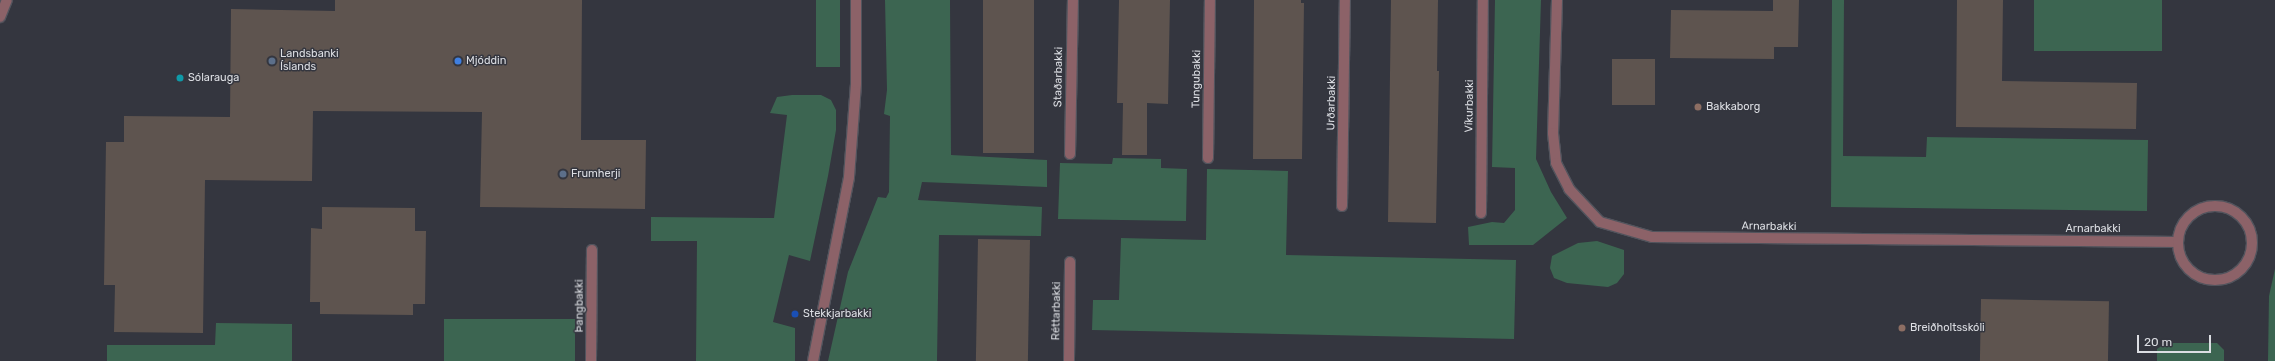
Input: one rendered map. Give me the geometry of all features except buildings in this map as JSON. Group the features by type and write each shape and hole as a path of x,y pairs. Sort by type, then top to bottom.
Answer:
{"street":[{"path":"0,17 7,0"},
{"path":"812,361 848,177 856,83 856,0"},
{"name":"Staðarbakki","path":"1070,154 1073,0"},
{"name":"Tungubakki","path":"1208,158 1210,0"},
{"name":"Urðarbakki","path":"1342,206 1345,0"},
{"name":"Víkurbakki","path":"1481,213 1483,0"},
{"name":"Arnarbakki","path":"1557,0 1553,133 1556,163 1569,189 1600,222 1652,237 2178,242"},
{"path":"2215,205 2240,215 2249,226 2253,239 2252,252 2246,264 2236,274 2224,280 2210,280 2197,276 2187,267 2180,255 2178,242 2182,226 2190,215 2202,208 2215,205"},
{"name":"Þangbakki","path":"591,361 592,250"},
{"name":"Réttarbakki","path":"1069,361 1070,262"}],"green space":[{"path":"816,0 840,0 840,67 816,67"},
{"path":"885,0 950,0 951,155 1047,160 1047,187 922,182 918,200 1042,207 1041,236 939,235 937,361 828,361 848,272 878,197 886,198 889,192 890,116 884,114 887,90"},
{"path":"1495,0 1541,0 1536,159 1551,192 1567,218 1533,245 1469,245 1468,227 1492,222 1504,223 1515,210 1515,168 1492,167"},
{"path":"1832,0 1844,0 1843,156 1926,157 1927,137 2148,140 2147,211 1831,207"},
{"path":"2034,0 2162,0 2162,51 2034,51"},
{"path":"792,95 821,95 831,100 836,110 836,130 810,261 789,255 773,322 795,328 795,361 696,361 697,241 651,241 651,217 774,218 787,115 770,113 777,97"},
{"path":"1113,158 1161,159 1161,168 1187,169 1186,221 1058,219 1060,163 1112,164"},
{"path":"1207,169 1288,171 1286,255 1516,260 1514,339 1092,330 1093,300 1119,300 1121,238 1206,240"},
{"path":"1597,241 1624,250 1624,274 1617,283 1608,287 1567,283 1554,278 1550,268 1552,256 1578,243"},
{"path":"2275,269 2275,361 2268,361 2269,296"},
{"path":"444,319 575,319 575,361 444,361"},
{"path":"216,323 292,324 292,361 107,361 107,345 215,345"},
{"path":"2166,343 2217,343 2224,350 2224,361 2157,361 2157,349"}],"place":[{"name":"Landsbanki Íslands","path":"272,61"},
{"name":"Mjóddin","path":"458,61"},
{"name":"Sólarauga","path":"180,78"},
{"name":"Bakkaborg","path":"1698,107"},
{"name":"Frumherji","path":"563,174"},
{"name":"Stekkjarbakki","path":"795,314"},
{"name":"Breiðholtsskóli","path":"1902,328"}]}
